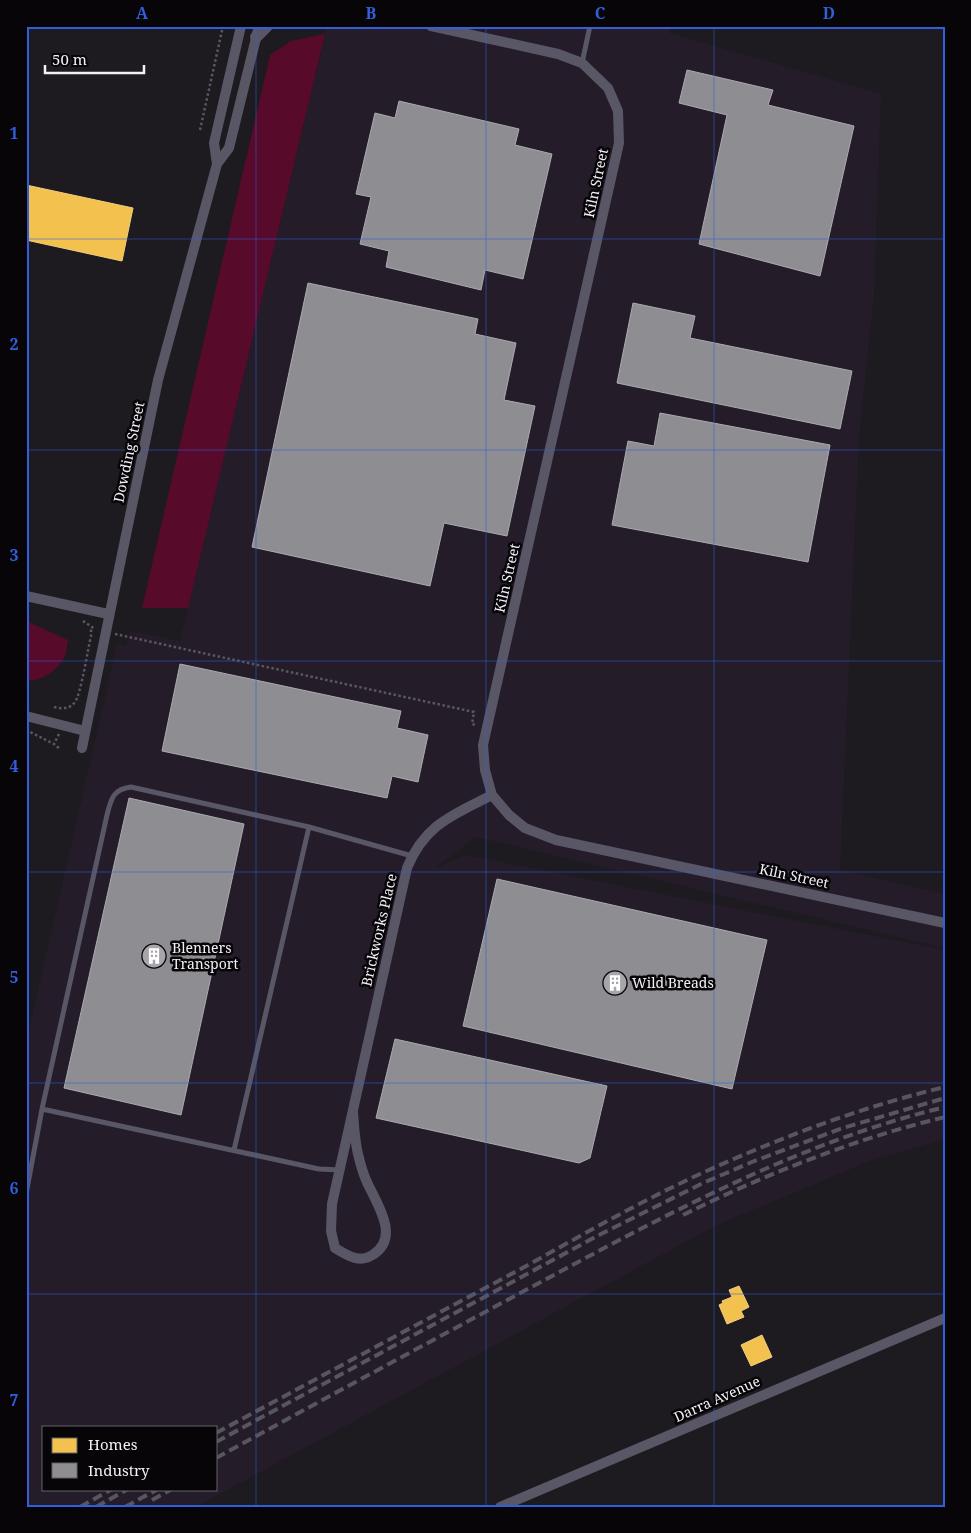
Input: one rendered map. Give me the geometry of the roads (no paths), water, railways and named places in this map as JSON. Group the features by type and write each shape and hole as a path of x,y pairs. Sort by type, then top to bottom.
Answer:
{"street":[{"name":"Dowding Street","path":"217,164 214,143 241,26"},
{"path":"257,32 267,26"},
{"name":"Kiln Street","path":"431,26 558,54 582,63 608,88 618,111 619,144 483,745 485,770 492,795 509,815 524,828 556,840 945,922"},
{"name":"Dowding Street","path":"82,748 108,614 158,380 217,164 229,148 257,32"},
{"path":"26,596 108,614"},
{"path":"26,716 85,731"},
{"name":"Brickworks Place","path":"353,1112 358,1156 366,1180 385,1221 386,1237 379,1250 369,1257 354,1259 336,1248 331,1231 332,1204 407,868 424,837 440,823 492,795"},
{"name":"Darra Avenue","path":"500,1507 945,1318"}],"lane":[{"path":"582,63 590,26"},
{"path":"26,1194 42,1109 107,815 110,802 116,792 122,788 131,787 309,827 412,856"},
{"path":"234,1150 309,827"},
{"path":"42,1109 319,1168 340,1170"}],"railway":[{"path":"218,1432 607,1221 700,1174 821,1124 882,1104 945,1087"},
{"path":"218,1441 601,1234 703,1183 752,1162 843,1128 945,1098"},
{"path":"218,1457 686,1206 736,1182 839,1139 945,1107"},
{"path":"683,1215 746,1185 811,1159 877,1136 945,1117"},
{"path":"80,1507 110,1490"},
{"path":"96,1507 126,1490"},
{"path":"125,1507 156,1490"},
{"path":"152,1500 170,1490"}],"place":[{"name":"Blenners Transport","path":"154,956"},
{"name":"Wild Breads","path":"615,983"}]}
